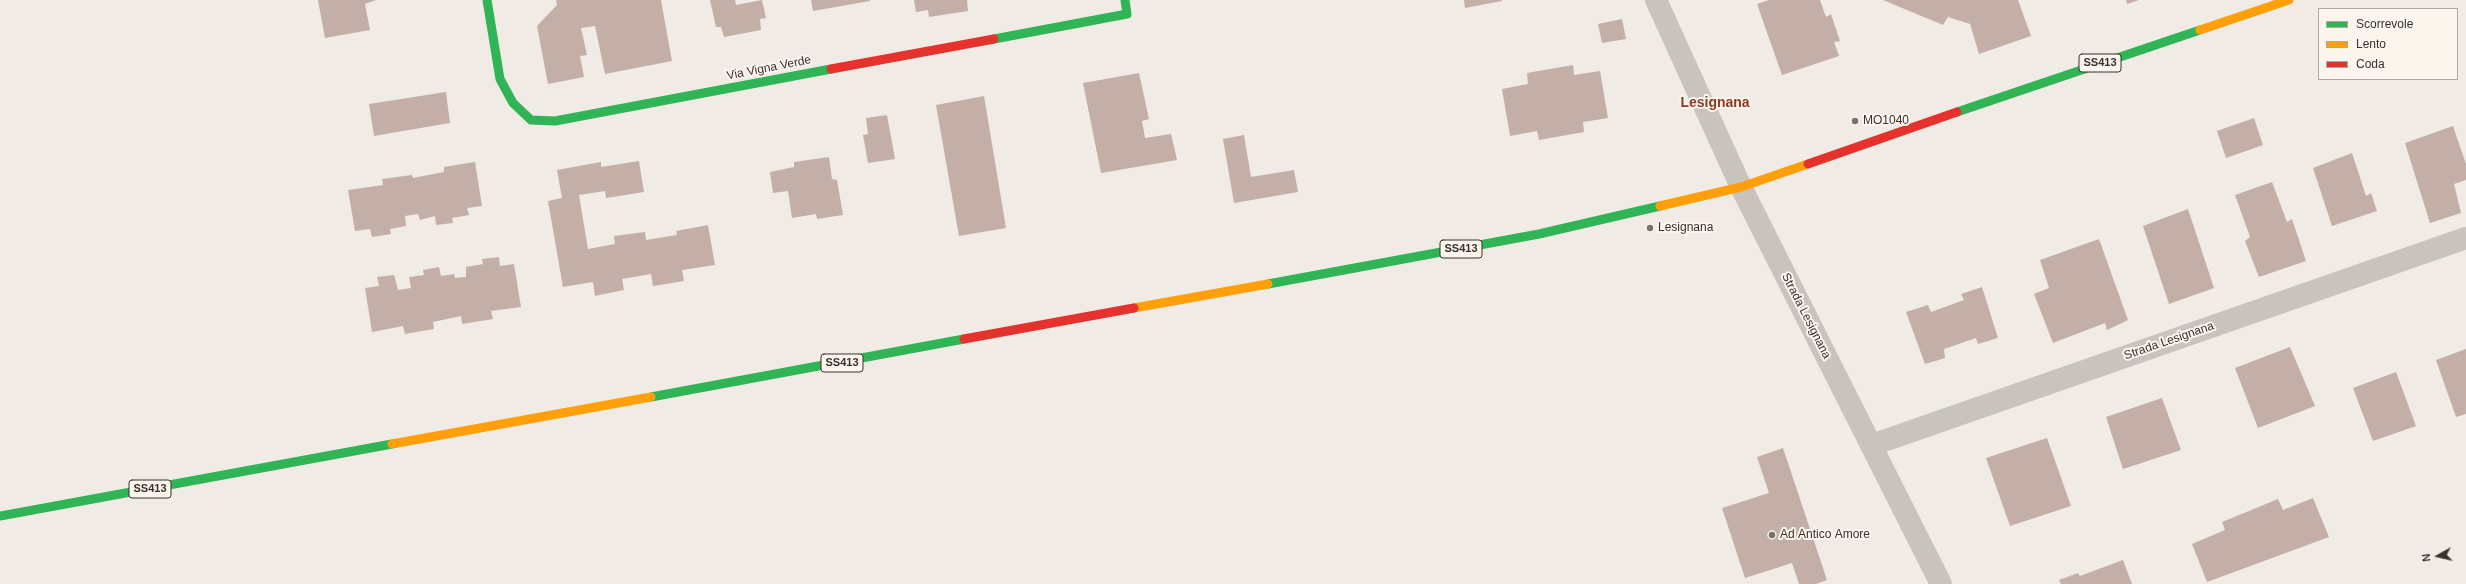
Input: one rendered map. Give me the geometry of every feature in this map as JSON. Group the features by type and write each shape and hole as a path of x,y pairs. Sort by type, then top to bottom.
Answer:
{"main road":[{"name":"Via Vigna Verde","path":"487,0 500,79 514,103 531,120 555,121 1127,14 1125,0"},
{"name":"SS413","path":"0,516 1376,266 1539,234 1741,187 1912,127 2289,0"}],"street":[{"name":"Strada Lesignana","path":"1656,0 1741,187 1872,444 1941,584"},
{"name":"Strada Lesignana","path":"1872,444 2466,238"}],"building":[{"path":"318,0 376,0 365,4 370,30 325,38"},
{"path":"556,0 661,0 672,61 605,74 595,26 581,28 587,55 580,56 584,77 548,84 537,26 557,5"},
{"path":"710,0 735,0 736,5 762,0 766,18 760,19 761,30 724,37 721,27 716,27"},
{"path":"811,0 870,0 870,1 813,11"},
{"path":"914,0 967,0 968,11 929,17 928,10 916,12"},
{"path":"1464,0 1502,0 1502,1 1465,8"},
{"path":"1769,0 1820,0 1826,17 1831,14 1840,41 1834,42 1839,56 1782,75 1757,4"},
{"path":"1883,0 2018,0 2031,36 1979,54 1970,24 1948,17 1943,25"},
{"path":"2126,0 2139,0 2127,4"},
{"path":"1622,19 1626,39 1602,43 1598,24"},
{"path":"1573,65 1574,75 1600,71 1608,118 1583,122 1584,132 1539,140 1537,131 1510,136 1502,89 1528,84 1527,73"},
{"path":"1139,73 1149,119 1142,121 1145,138 1171,134 1177,160 1101,173 1083,83"},
{"path":"446,92 450,123 374,136 369,104"},
{"path":"984,96 1006,228 959,236 936,105"},
{"path":"887,115 895,159 868,163 863,135 868,134 866,118"},
{"path":"2254,118 2263,145 2226,158 2217,131"},
{"path":"2453,126 2466,164 2466,180 2454,184 2461,213 2430,223 2405,143"},
{"path":"1244,135 1251,177 1294,170 1298,192 1234,203 1223,139"},
{"path":"2352,153 2366,196 2371,193 2377,211 2332,226 2313,168"},
{"path":"829,157 832,179 837,180 843,215 817,219 816,214 792,218 788,191 773,193 770,172 794,167 794,162"},
{"path":"639,161 644,192 606,198 605,191 579,195 588,249 615,244 614,236 645,232 646,240 677,235 676,231 708,225 715,265 682,270 684,281 653,286 651,274 622,279 624,290 595,296 593,282 563,287 548,201 562,198 557,170 601,162 601,167"},
{"path":"475,162 482,206 467,208 469,215 452,218 453,223 436,225 435,216 420,220 418,214 405,216 406,226 390,229 391,234 372,237 370,229 355,231 348,190 383,185 382,179 412,175 413,178 444,172 444,167"},
{"path":"2272,182 2287,222 2292,219 2306,261 2259,277 2245,241 2250,237 2235,195"},
{"path":"2188,209 2214,288 2169,304 2143,226"},
{"path":"2099,239 2128,320 2107,330 2105,323 2053,343 2034,294 2049,288 2040,260"},
{"path":"499,257 500,266 514,264 521,307 491,311 493,319 462,324 461,316 433,322 434,329 405,334 403,326 372,332 365,288 379,286 377,277 394,275 398,290 411,288 409,277 424,275 423,270 439,267 441,276 454,274 455,278 466,277 466,267 483,264 482,259"},
{"path":"1982,287 1998,338 1978,344 1976,338 1944,349 1945,358 1925,364 1906,312 1928,305 1931,312 1964,300 1961,294"},
{"path":"2290,347 2315,406 2258,428 2235,368"},
{"path":"2466,349 2466,414 2456,417 2436,360"},
{"path":"2396,372 2416,426 2373,441 2353,388"},
{"path":"2162,398 2181,450 2123,469 2106,417"},
{"path":"2047,438 2071,506 2010,526 1986,458"},
{"name":"Ad Antico Amore","path":"1783,448 1827,580 1816,584 1799,584 1792,563 1745,578 1722,508 1769,493 1757,457"},
{"path":"2313,498 2329,537 2207,582 2192,544 2225,530 2222,522 2278,499 2283,510"},
{"path":"2123,560 2132,584 2061,584 2059,580 2078,573 2080,576"}],"traffic: fast":[{"path":"487,0 500,79 513,103 531,120 555,121 831,69"},
{"path":"994,39 1127,14 1125,0"},
{"path":"1957,112 2200,30"},
{"path":"1268,284 1539,234 1660,206"},
{"path":"651,397 964,339"},
{"path":"0,516 392,444"}],"traffic: slow":[{"path":"2200,30 2289,0"},
{"path":"1660,206 1741,187 1808,164"},
{"path":"1134,308 1268,284"},
{"path":"392,444 651,397"}],"traffic: jam":[{"path":"831,69 994,39"},
{"path":"1808,164 1957,112"},
{"path":"964,339 1134,308"}],"place":[{"name":"MO1040","path":"1855,121"},
{"name":"Lesignana","path":"1650,228"},
{"name":"Ad Antico Amore","path":"1772,535"}],"district":[{"name":"Lesignana","path":"1715,103"}]}
